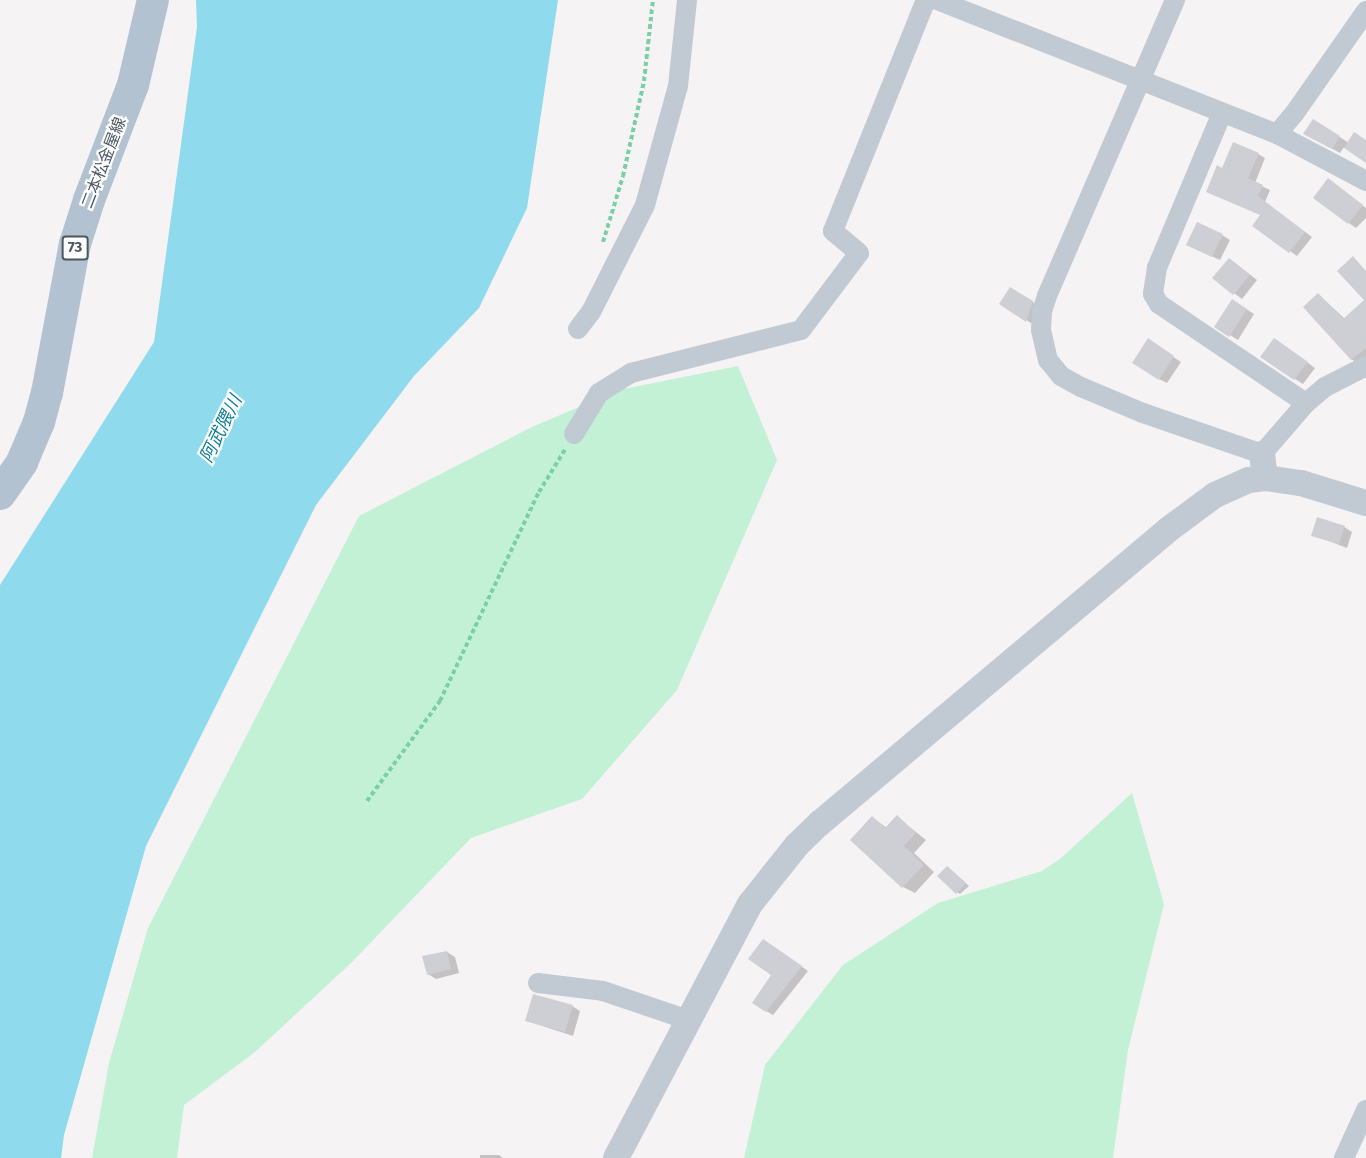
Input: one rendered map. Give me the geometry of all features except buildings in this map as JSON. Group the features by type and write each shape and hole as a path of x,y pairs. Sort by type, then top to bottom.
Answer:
{"main road":[{"name":"二本松金屋線","path":"0,494 22,462 39,422 47,393 75,244 89,200 133,85 153,0"}],"street":[{"path":"578,329 591,312 645,205 678,86 687,0"},
{"path":"574,434 599,393 631,374 801,330 859,253 832,231 926,0"},
{"path":"937,0 1277,134 1366,181"},
{"path":"1175,0 1057,269 1042,311 1042,344 1048,360 1061,376 1081,387 1301,483 1366,503"},
{"path":"1277,134 1294,114 1366,10"},
{"path":"1222,112 1157,268 1153,294 1159,304 1306,403"},
{"path":"616,1158 750,904 797,845 820,823 1193,510 1264,466 1306,403 1325,387 1366,366"},
{"path":"538,983 603,990 688,1020"},
{"path":"1344,1158 1366,1110"}],"path":[{"path":"601,251 623,176 644,81 653,0"},
{"path":"367,801 440,701 539,492 574,434"}],"green space":[{"path":"738,366 777,460 677,690 582,799 471,838 351,963 255,1052 184,1105 177,1158 92,1158 109,1063 148,928 359,516 532,427 619,390"},
{"path":"1132,793 1164,904 1128,1050 1113,1158 744,1158 765,1065 843,965 938,903 1042,871 1060,859"}],"water":[{"name":"阿武隈川","path":"196,0 558,0 527,208 479,308 414,376 316,505 146,846 64,1135 61,1158 0,1158 0,585 154,342 197,27"}]}
